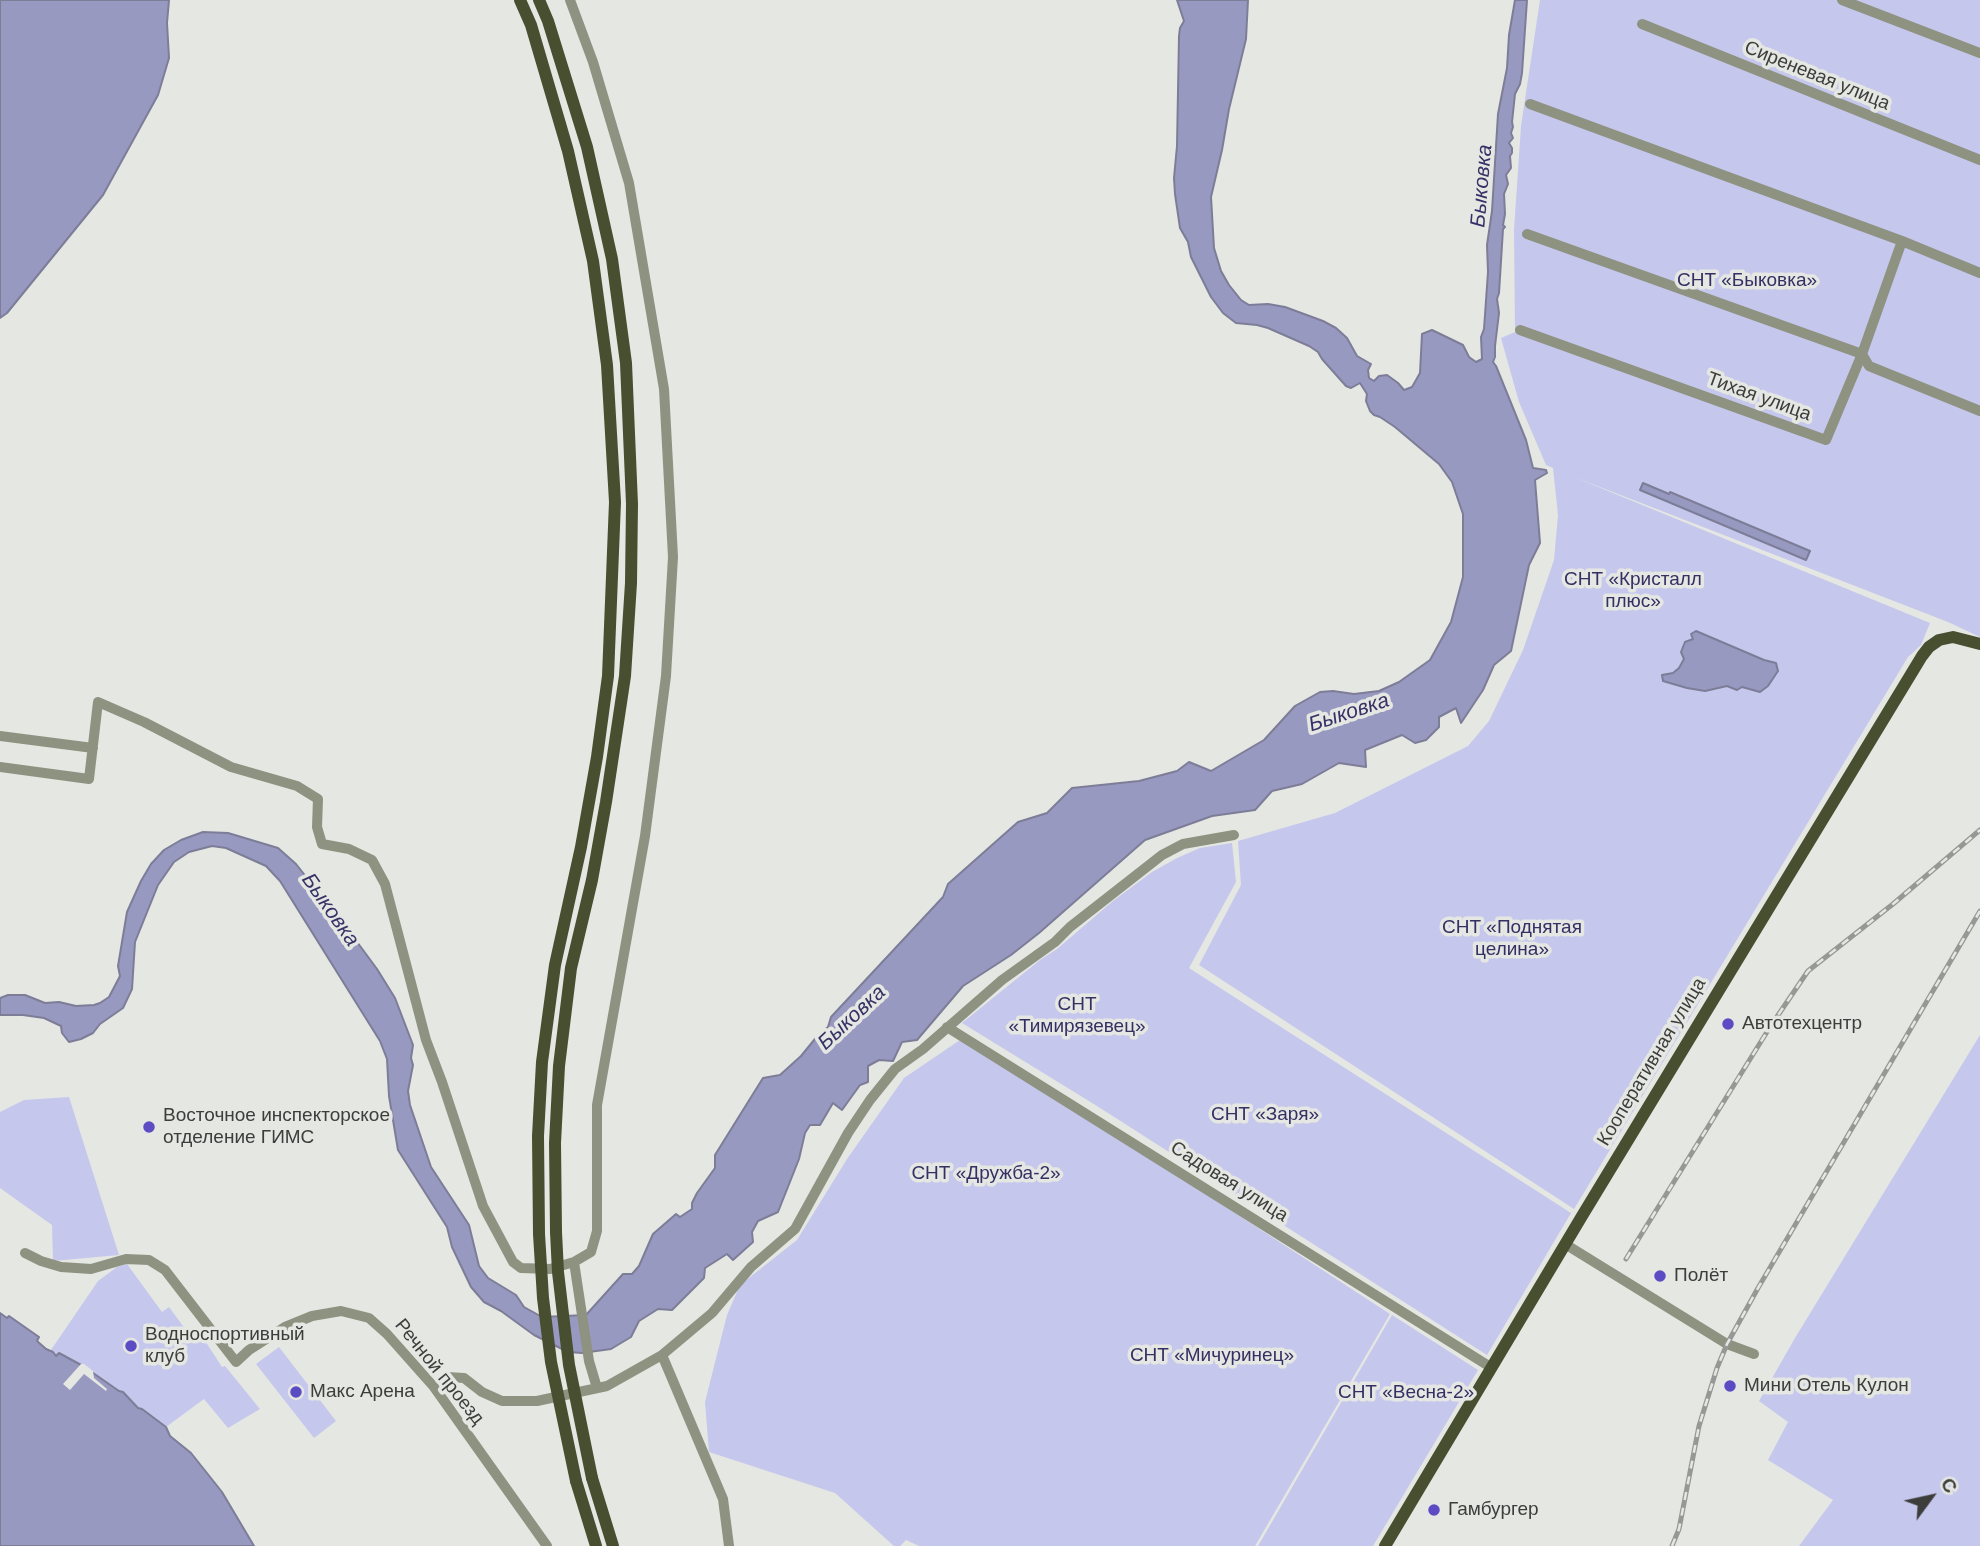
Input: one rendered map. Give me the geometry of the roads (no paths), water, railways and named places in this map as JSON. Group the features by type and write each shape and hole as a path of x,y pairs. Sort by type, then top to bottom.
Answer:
{"main road":[{"path":"520,0 531,25 568,151 593,261 607,365 615,502 606,689 597,757 555,965 542,1062 538,1136 539,1234 551,1362 576,1481 596,1546"},
{"path":"539,0 587,147 612,259 625,363 632,504 631,583 625,676 592,880 571,968 559,1066 555,1143 559,1283 569,1365 592,1478 613,1546"},
{"name":"Кооперативная улица","path":"1385,1546 1922,656 1939,640 1953,637 1980,644"}],"street":[{"path":"0,767 89,779 98,702 144,722 231,767 297,786 318,799 317,827 322,844 349,849 372,860 385,884 426,1040 483,1206 513,1262 521,1268 550,1269 574,1262 591,1252 597,1231 597,1105 647,822 666,676 673,556 664,390 629,183 593,62 570,0"},
{"path":"1842,0 1980,53"},
{"name":"Сиреневая улица","path":"1642,24 1980,160"},
{"path":"1530,104 1902,241 1980,273"},
{"path":"1527,234 1862,354 1869,366 1980,411"},
{"name":"Тихая улица","path":"1520,330 1826,440 1862,354 1902,241"},
{"path":"0,736 93,748"},
{"path":"434,1387 447,1377 464,1378 482,1392 502,1401 537,1401 608,1385 662,1355 712,1313 751,1266 794,1229 848,1133 895,1069 923,1049 1002,980 1055,942 1070,927 1162,855 1183,844 1234,835"},
{"name":"Садовая улица","path":"947,1027 1492,1368"},
{"path":"1566,1244 1727,1344 1754,1354"},
{"name":"Речной проезд","path":"25,1253 41,1261 71,1268 91,1269 126,1259 149,1260 165,1270 236,1362 249,1350 285,1327 312,1316 341,1311 369,1318 387,1334 434,1387 547,1546"},
{"path":"574,1262 589,1361 597,1388"},
{"path":"662,1355 723,1499 729,1546"}],"water":[{"path":"0,0 169,0 169,58 158,95 103,195 7,313 0,318"},
{"name":"Быковка","path":"1177,0 1248,0 1246,39 1211,197 1214,248 1221,271 1229,285 1241,300 1249,305 1285,307 1336,328 1347,338 1357,356 1371,364 1368,370 1369,378 1374,381 1379,376 1387,375 1404,390 1412,387 1420,373 1422,334 1432,330 1463,345 1469,357 1476,362 1482,359 1481,337 1484,329 1488,272 1487,245 1492,211 1498,114 1507,68 1515,0 1527,0 1522,73 1515,94 1511,133 1513,138 1509,143 1512,148 1511,168 1506,175 1508,184 1504,194 1505,227 1493,362 1526,440 1533,468 1546,470 1547,473 1535,480 1540,543 1529,565 1511,651 1494,665 1483,690 1461,723 1456,708 1439,717 1439,727 1426,740 1415,743 1402,735 1365,750 1366,767 1339,763 1302,784 1272,791 1255,810 1212,816 1145,840 1039,933 963,986 917,1040 902,1042 893,1061 879,1060 868,1066 868,1082 860,1085 842,1110 833,1103 820,1125 810,1125 778,1212 758,1221 752,1232 753,1242 733,1260 727,1254 705,1268 704,1278 672,1310 658,1309 639,1321 631,1337 611,1349 568,1352 534,1335 484,1302 471,1287 452,1247 447,1227 398,1150 389,1096 387,1059 380,1041 280,881 266,866 226,848 212,846 189,852 174,862 158,885 135,942 132,989 123,1008 100,1024 93,1033 69,1042 62,1033 61,1026 44,1018 0,1015 0,998 8,995 25,995 45,1003 59,1002 76,1006 94,1005 109,997 120,976 118,966 127,912 151,864 164,850 203,832 228,833 278,848 296,864 349,931 395,998 413,1045 413,1065 408,1091 410,1105 431,1167 469,1225 479,1266 488,1278 516,1295 524,1307 542,1317 586,1315 623,1274 632,1274 639,1266 653,1234 676,1214 680,1217 692,1209 697,1193 715,1168 715,1155 763,1078 780,1075 801,1056 828,1027 831,1017 943,897 948,884 1018,822 1047,813 1072,788 1139,781 1177,771 1189,762 1211,771 1264,740 1295,706 1320,692 1354,694 1379,691 1399,682 1430,660 1451,622 1463,577 1463,514 1452,482 1439,464 1395,427 1370,411 1366,401 1367,394 1360,383 1351,388 1346,386 1318,352 1309,346 1268,328 1236,323 1223,313 1211,297 1180,228 1175,194 1179,36 1184,21"},
{"path":"1643,483 1810,551 1806,560 1640,490"},
{"path":"1696,631 1776,663 1778,671 1768,686 1760,692 1742,687 1737,690 1727,686 1705,691 1663,681 1662,675 1673,673 1679,668 1684,659 1681,652 1685,642 1693,639 1691,634"},
{"path":"0,1313 7,1318 9,1316 39,1337 37,1341 56,1356 59,1353 123,1392 138,1408 166,1427 170,1436 191,1453 222,1492 254,1546 0,1546"}],"railway":[{"path":"1626,1259 1770,1027 1808,971 1980,830"},
{"path":"1672,1546 1679,1529 1699,1426 1727,1344 1980,911"}],"place":[{"name":"Автотехцентр","path":"1728,1024"},
{"name":"Восточное инспекторское отделение ГИМС","path":"149,1127"},
{"name":"Полёт","path":"1660,1276"},
{"name":"Водноспортивный клуб","path":"131,1346"},
{"name":"Мини Отель Кулон","path":"1730,1386"},
{"name":"Макс Арена","path":"296,1392"},
{"name":"Гамбургер","path":"1434,1510"}],"park label":[{"name":"СНТ «Быковка»","path":"1747,281"},
{"name":"СНТ «Кристалл плюс»","path":"1633,591"},
{"name":"СНТ «Поднятая целина»","path":"1512,939"},
{"name":"СНТ «Тимирязевец»","path":"1077,1016"},
{"name":"СНТ «Заря»","path":"1265,1115"},
{"name":"СНТ «Дружба-2»","path":"986,1174"},
{"name":"СНТ «Мичуринец»","path":"1212,1356"},
{"name":"СНТ «Весна-2»","path":"1406,1393"}]}
